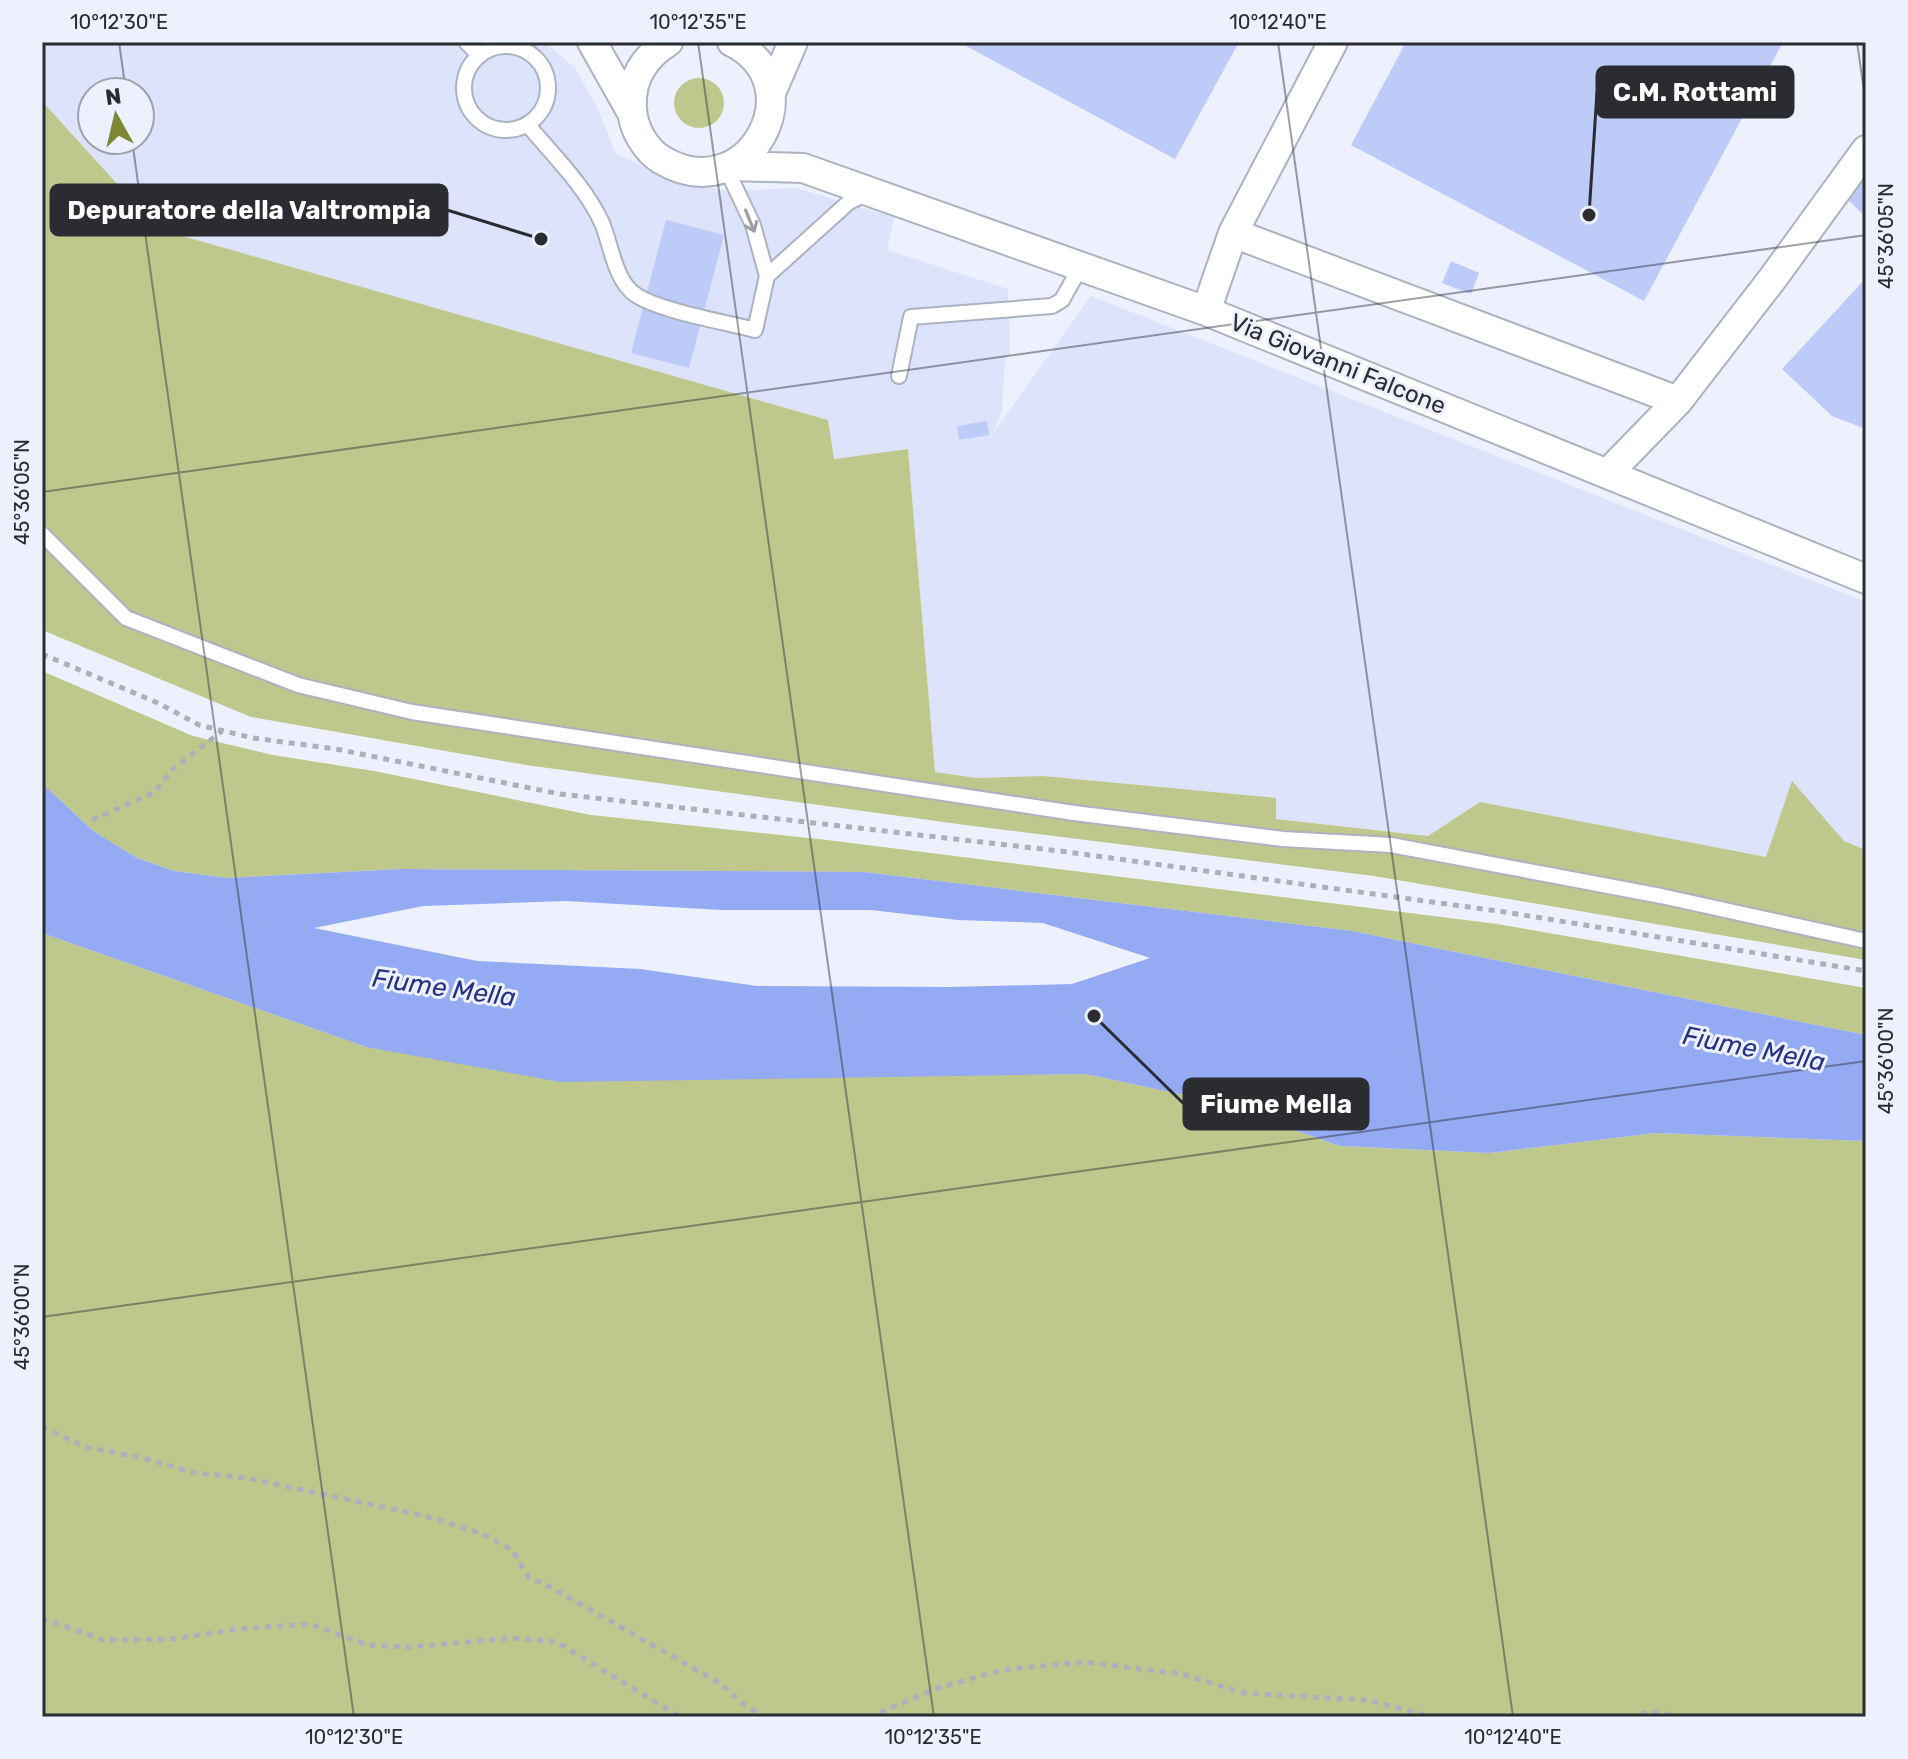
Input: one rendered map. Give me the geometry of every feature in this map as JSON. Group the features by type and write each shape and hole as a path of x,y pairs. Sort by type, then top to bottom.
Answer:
{"street":[{"name":"Via Giovanni Falcone","path":"592,42 632,113 640,138 657,157 680,170 706,173 729,167 803,168 872,191 1206,311 1866,579"},
{"path":"652,42 667,42"},
{"path":"632,113 632,92 638,73 650,56 667,42"},
{"path":"732,42 744,48 762,68 784,147 803,168"},
{"path":"729,167 757,146 793,42"},
{"path":"1206,311 1233,233 1333,42"},
{"path":"1608,473 1678,401 1866,150"},
{"path":"1233,233 1678,401"}],"lane":[{"path":"466,42 479,55"},
{"path":"504,45 531,53 541,63 547,76 545,103 538,115 527,124 500,130 487,126 467,106 463,92 464,78 479,55 491,48 504,45"},
{"path":"527,124 585,194 600,219 620,274 635,295 755,330 767,276 753,225 729,167"},
{"path":"767,276 849,202 872,191"},
{"path":"899,376 911,317 1052,306 1062,300 1081,266"},
{"path":"42,534 126,618 298,685 412,712 1074,813 1283,839 1391,845 1661,896 1866,941"}],"path":[{"path":"42,654 158,703 199,725 253,738 336,749 560,794 1075,853 1505,912 1866,971"},
{"path":"92,820 155,792 173,769 223,731"},
{"path":"42,1427 86,1447 147,1459 194,1473 247,1478 425,1516 483,1534 512,1550 529,1578 545,1584 721,1684 743,1704 764,1717"},
{"path":"42,1618 103,1640 173,1639 237,1629 310,1624 368,1645 410,1647 513,1638 557,1642 680,1717"},
{"path":"869,1717 935,1689 1002,1670 1084,1662 1181,1674 1244,1693 1367,1700 1433,1717"},
{"path":"1629,1717 1649,1712 1690,1717"}],"shaded area":[{"path":"42,42 545,42 575,68 598,109 616,154 678,181 727,191 796,188 894,217 887,250 1008,289 1010,355 1005,358 1002,410 994,432 1091,296 1866,602 1866,850 1844,841 1792,782 1766,858 1481,802 1428,836 1276,819 1276,799 1043,776 977,778 935,772 908,449 833,459 828,420 158,229 92,156 156,156 156,76 76,76 76,139 42,101"}],"green space":[{"path":"699,78 716,86 724,103 716,120 699,128 682,120 674,103 682,86"},
{"path":"42,101 76,139 76,156 92,156 158,229 828,420 834,459 908,449 935,772 977,778 1043,776 1276,798 1276,819 1428,836 1480,802 1766,857 1792,781 1844,841 1866,850 1866,960 1374,876 973,826 526,765 251,717 42,630"},
{"path":"42,671 193,736 273,755 374,771 591,815 827,840 1497,924 1866,988 1866,1035 1352,931 864,872 401,869 227,878 174,871 137,858 92,830 42,783"},
{"path":"42,933 366,1047 928,1075 1085,1074 1212,1101 1340,1146 1489,1153 1656,1133 1866,1141 1866,1717 42,1717"}],"water":[{"path":"42,783 92,830 137,858 174,871 227,878 401,869 864,872 1352,931 1866,1035 1866,1141 1656,1133 1489,1153 1340,1146 1212,1101 1085,1074 560,1082 366,1047 42,933","holes":["566,901 721,910 871,910 958,920 1043,923 1150,958 1072,984 757,986 640,969 477,961 314,928 423,906"]}],"building":[{"path":"959,42 1239,42 1175,159"},
{"path":"1406,42 1783,42 1644,301 1351,145"},
{"path":"1866,176 1866,217 1848,200"},
{"path":"666,220 724,235 689,368 631,353"},
{"path":"1451,261 1479,273 1471,294 1442,283"},
{"path":"1866,278 1866,429 1832,416 1782,369"},
{"path":"987,421 989,435 959,440 957,426"}],"place":[{"name":"C.M. Rottami","path":"1589,215"},
{"name":"Depuratore della Valtrompia","path":"541,239"},
{"name":"Fiume Mella","path":"1094,1016"}]}
